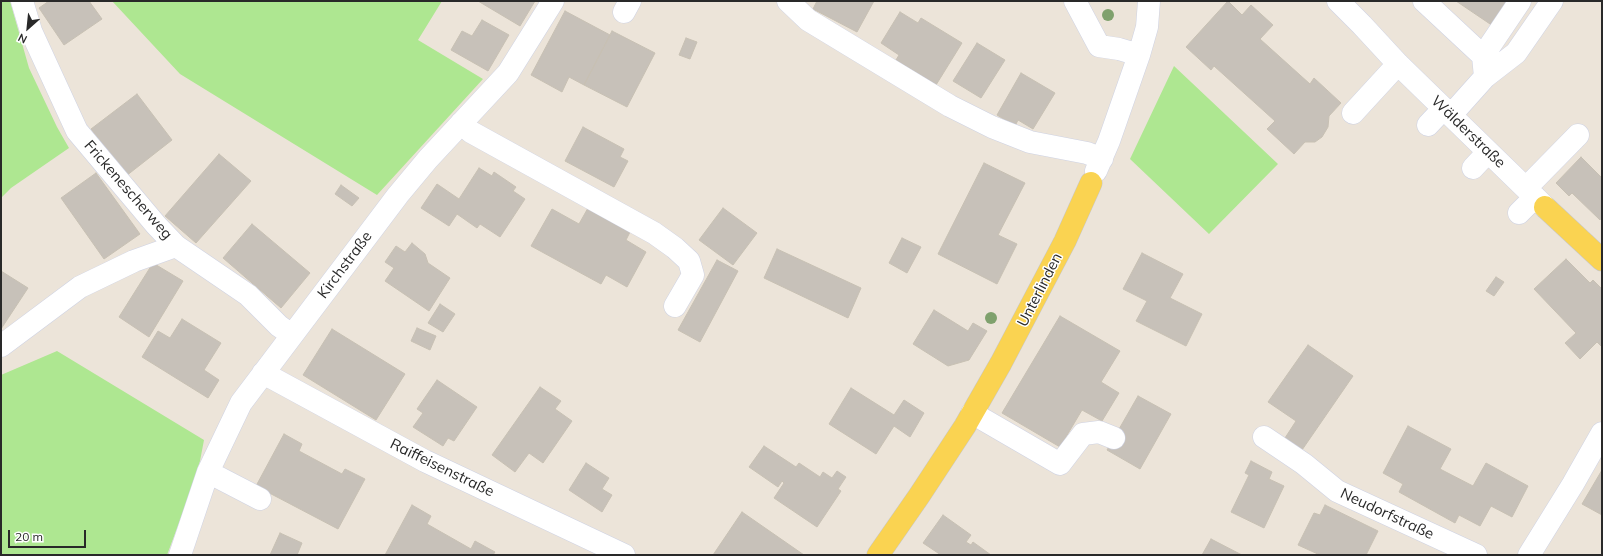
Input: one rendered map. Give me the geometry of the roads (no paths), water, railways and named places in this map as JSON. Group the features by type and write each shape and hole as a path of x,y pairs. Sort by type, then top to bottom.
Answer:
{"main road":[{"name":"Unterlinden","path":"882,554 972,413 1025,320 1065,241 1091,183"},
{"name":"Wälderstraße","path":"1535,197 1602,260"}],"street":[{"name":"Frickenescherweg","path":"22,1 31,31 77,131 156,225 176,246 248,295 279,326 292,335"},
{"name":"Kirchstraße","path":"180,555 208,472 241,404 398,195 461,123 508,73 553,1"},
{"path":"788,1 808,20 950,106 992,127 1030,142 1087,153 1102,159"},
{"path":"1075,1 1099,46 1119,49 1139,55"},
{"name":"Unterlinden","path":"1091,183 1102,159 1139,55 1147,27 1149,1"},
{"name":"Wälderstraße","path":"1338,1 1398,64 1535,197"},
{"path":"1424,1 1484,67"},
{"path":"1428,125 1447,112 1484,67 1520,1"},
{"path":"1484,67 1516,54 1552,1"},
{"path":"1353,112 1398,64"},
{"path":"461,123 470,132 654,233 675,248 689,261 692,275 675,306"},
{"path":"1519,212 1535,197 1578,135"},
{"path":"1473,168 1488,152"},
{"path":"1,346 80,287 134,261 176,246"},
{"name":"Raiffeisenstraße","path":"263,373 425,461 624,555"},
{"path":"972,413 1060,464 1083,434 1100,432 1114,438"},
{"path":"1529,555 1573,484 1602,433"},
{"name":"Neudorfstraße","path":"1264,437 1304,464 1337,491 1476,555"},
{"path":"208,472 260,499"}]}
